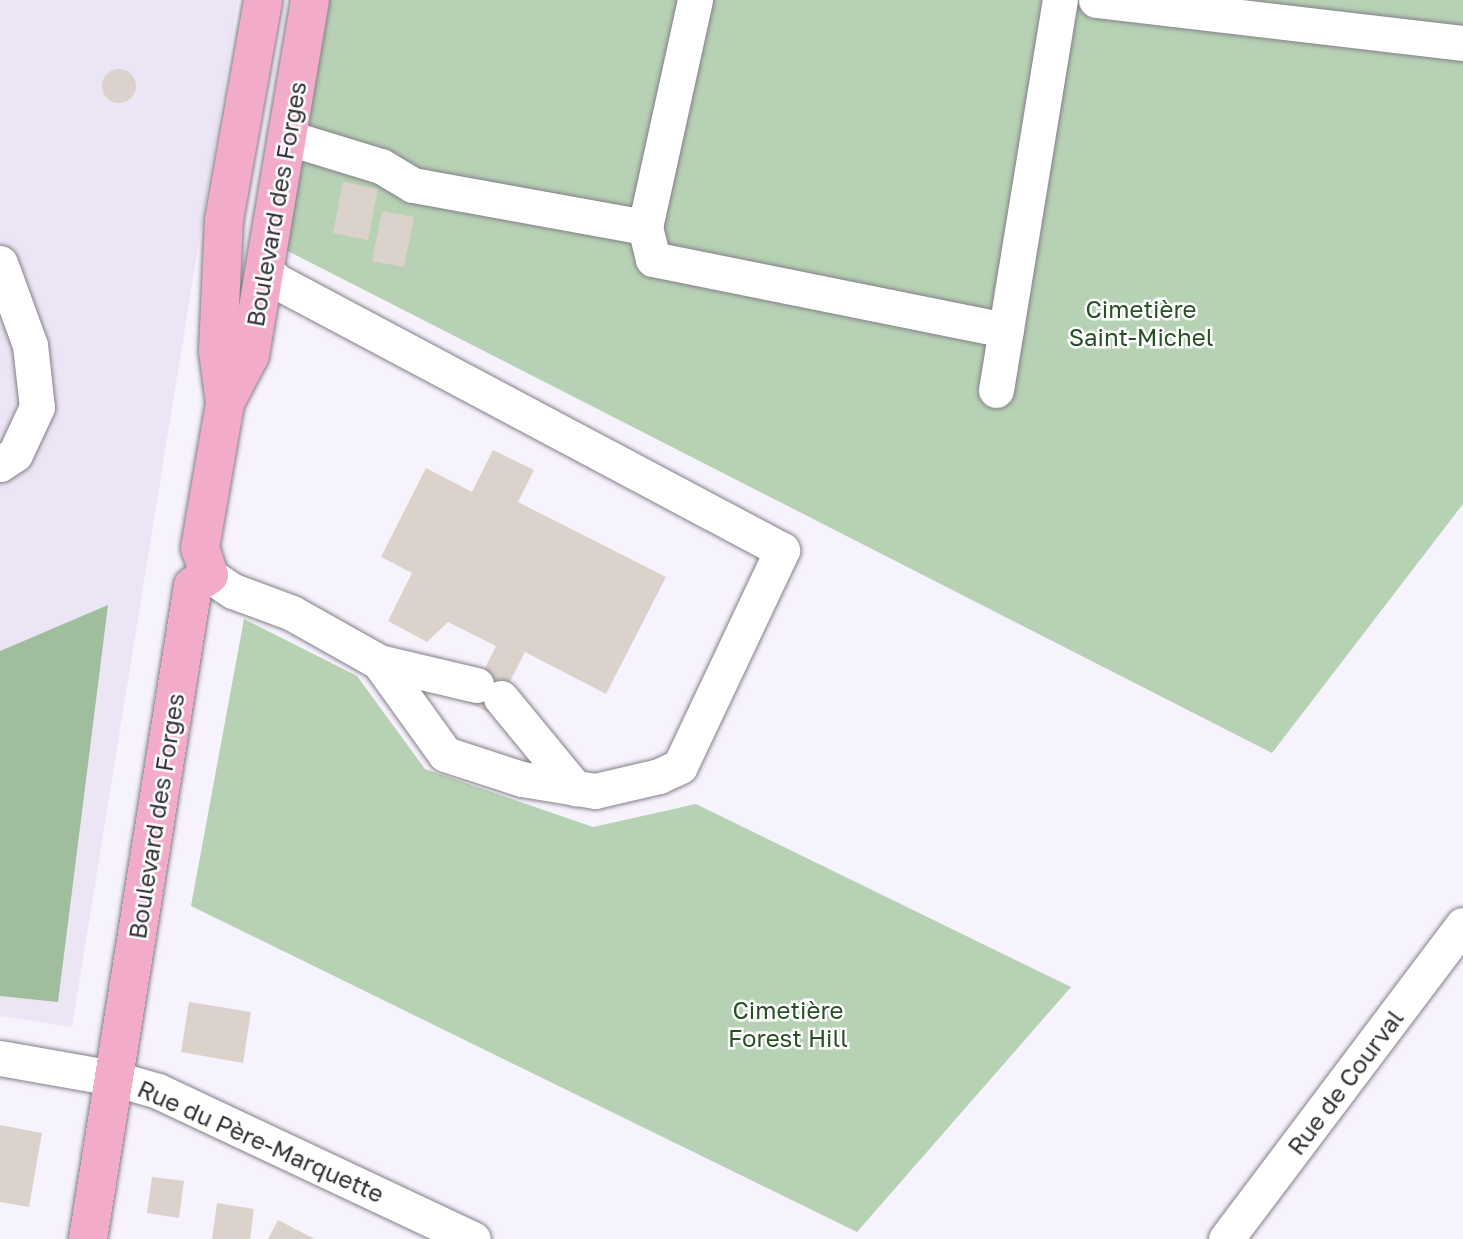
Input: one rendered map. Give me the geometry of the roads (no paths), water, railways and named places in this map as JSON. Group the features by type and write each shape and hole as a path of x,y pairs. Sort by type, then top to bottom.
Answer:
{"main road":[{"name":"Boulevard des Forges","path":"88,1239 193,586 209,575 200,548 225,403 218,351 225,220 263,0"},
{"name":"Boulevard des Forges","path":"225,403 250,355 310,0"}],"street":[{"path":"695,0 645,227 653,259 1006,330"},
{"path":"996,390 1060,0"},
{"path":"1096,0 1463,43"},
{"path":"286,145 299,141 381,166 413,185 645,227"},
{"path":"0,263 30,345 37,407 15,454 0,464"},
{"path":"265,269 276,281 782,550 680,766 659,776 595,791 522,779 445,754 379,662"},
{"path":"209,575 233,591 292,612 379,662 489,692 575,788"},
{"name":"Rue de Courval","path":"1227,1239 1463,925"},
{"name":"Rue du Père-Marquette","path":"0,1058 113,1078 169,1096 473,1239"}],"park label":[{"name":"Cimetière Saint-Michel","path":"1141,323"},
{"name":"Cimetière Forest Hill","path":"788,1024"}]}
